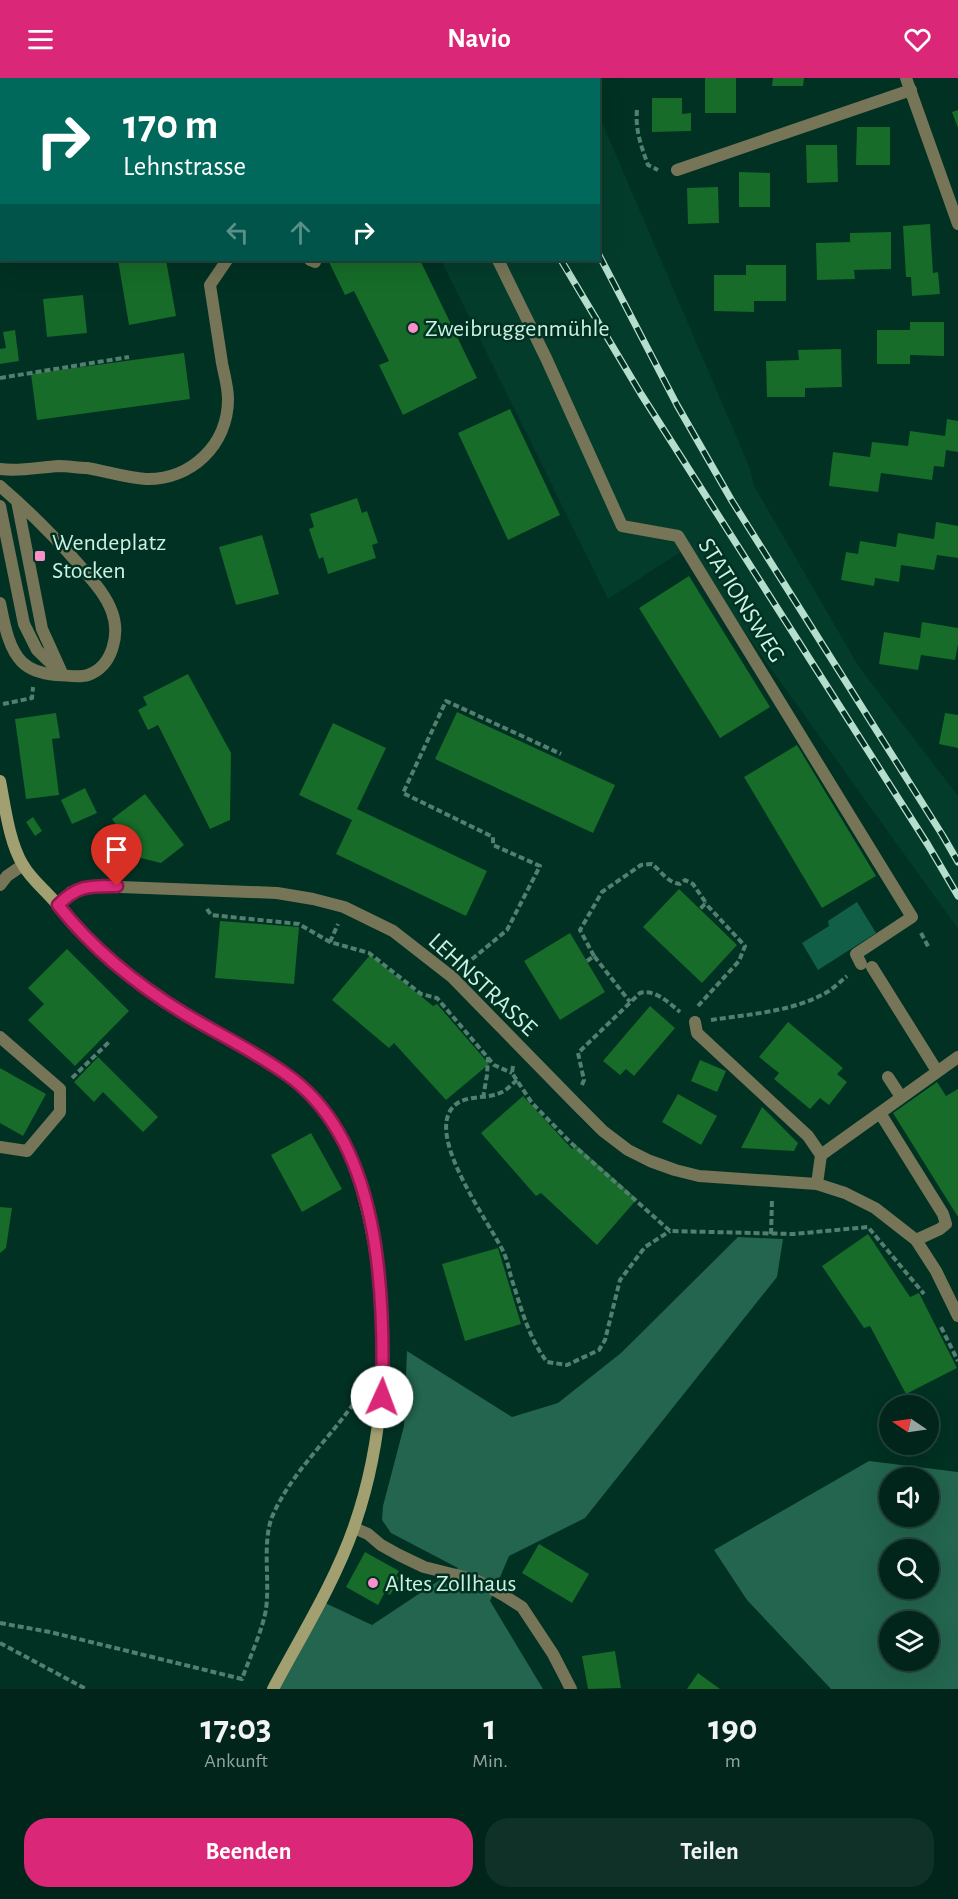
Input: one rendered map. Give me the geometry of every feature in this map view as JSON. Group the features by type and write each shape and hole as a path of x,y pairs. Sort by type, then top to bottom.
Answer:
{"street":[{"path":"677,170 909,84 958,224"},
{"path":"0,469 11,471 61,466 146,479 166,477 182,472 205,456 218,437 225,421 228,398 210,285 226,261"},
{"name":"STATIONSWEG","path":"498,261 546,358 622,526 678,536 912,917 855,954 867,965 937,1071"},
{"path":"0,486 62,544 107,601 116,628 111,652 105,662 87,676 48,674 35,670 23,663 13,648 0,603"},
{"path":"17,501 42,629 63,675"},
{"path":"0,506 24,624 38,650 63,675"},
{"path":"0,781 3,815 23,865 74,925 98,949 151,991 183,1013 288,1075 308,1093 328,1115 353,1160 365,1196 380,1289 383,1344 382,1397 376,1441 354,1528 333,1576 273,1689"},
{"path":"0,885 7,876 23,865"},
{"name":"LEHNSTRASSE","path":"58,905 71,892 95,886 277,893 344,907 393,931 443,968 594,1123 628,1150 650,1161 699,1176 817,1184 845,1193 875,1208 916,1240 936,1271 958,1316"},
{"path":"695,1016 697,1033 808,1136 821,1155 817,1184"},
{"path":"0,1036 60,1089 60,1112 27,1151 0,1147"},
{"path":"821,1155 958,1058"},
{"path":"888,1077 901,1097"},
{"path":"880,1113 944,1214 946,1224 916,1240"},
{"path":"354,1528 368,1534 399,1556 424,1567 476,1580 503,1594 522,1608 553,1654 571,1689"}],"path":[{"path":"637,110 635,124 648,165 660,171 677,170"},
{"path":"0,378 129,357"},
{"path":"3,704 32,698"},
{"path":"461,969 507,930 540,866 493,845 493,837 403,793 430,734 446,701 561,754"},
{"path":"630,1002 594,956 580,930 602,892 641,865 652,864 676,884 685,880 693,884 705,903 745,946 739,961 695,1016"},
{"path":"204,903 211,915 299,924 330,942 369,953 421,994 437,998 494,1065 512,1073 532,1103 570,1142 670,1231"},
{"path":"700,909 705,903"},
{"path":"330,942 339,920"},
{"path":"587,961 594,956"},
{"path":"60,1089 110,1041"},
{"path":"483,1098 488,1056"},
{"path":"512,1073 515,1060"},
{"path":"517,1080 502,1092 483,1098 463,1099 454,1105 448,1115 447,1129 452,1153 479,1211 503,1252 525,1322 537,1348 547,1362 567,1365 599,1350 605,1340 620,1280 645,1247 670,1231 794,1234 868,1227 923,1292 928,1302"},
{"path":"771,1234 772,1196"},
{"path":"938,1322 958,1362"},
{"path":"0,1623 50,1632 242,1679 266,1610 267,1550 271,1520 285,1491 343,1420 358,1397 365,1395"},
{"path":"0,1643 86,1689"}],"shaded area":[{"path":"600,117 749,466 754,486 859,667 958,796 958,929 685,549 608,599 441,261 600,261"},
{"path":"857,902 876,933 818,970 802,943 829,926 828,921"},
{"path":"738,1237 783,1239 777,1277 585,1518 509,1556 490,1601 543,1689 273,1689 321,1601 372,1625 458,1568 391,1533 382,1520 383,1506 404,1426 407,1351 512,1417 558,1403 621,1353"},
{"path":"869,1461 918,1467 879,1467 879,1527 939,1527 939,1470 958,1472 958,1689 831,1689 747,1600 714,1550"}],"building":[{"path":"705,78 736,78 736,113 705,113"},
{"path":"773,78 804,78 803,86 772,86"},
{"path":"652,98 682,98 682,114 691,113 691,131 652,132"},
{"path":"958,110 958,128 952,112"},
{"path":"857,127 890,127 890,165 856,165"},
{"path":"806,145 837,145 838,182 807,183"},
{"path":"739,172 770,173 770,207 739,207"},
{"path":"718,187 719,223 688,224 687,188"},
{"path":"930,224 933,273 938,272 940,294 912,296 911,277 906,277 903,226"},
{"path":"891,232 891,269 854,270 855,279 817,280 816,243 850,242 850,233"},
{"path":"118,261 166,261 176,316 129,325"},
{"name":"Zweibruggenmühle","path":"328,261 420,261 477,378 403,415 379,365 389,361 354,291 345,295"},
{"path":"746,265 786,265 786,301 754,301 754,312 714,311 714,275 746,275"},
{"path":"83,295 87,333 47,337 43,299"},
{"path":"910,322 944,322 944,356 910,355 910,364 877,364 877,330 910,330"},
{"path":"15,330 19,361 0,364 0,349 6,348 3,332"},
{"path":"841,349 842,387 805,388 805,397 767,397 766,361 799,360 798,350"},
{"path":"184,353 190,399 37,420 31,374"},
{"path":"510,409 560,515 508,540 458,433"},
{"path":"947,419 958,421 958,452 946,450 944,467 934,466 932,480 881,473 878,492 829,486 833,452 870,457 872,442 908,446 910,431 945,436"},
{"path":"357,498 362,513 367,511 378,543 372,545 376,558 328,574 323,557 319,559 309,529 314,527 310,514"},
{"path":"936,522 958,526 958,558 937,555 934,570 901,565 899,582 875,578 874,586 841,580 846,552 858,554 860,541 896,547 898,533 934,539"},
{"path":"262,535 279,594 236,605 219,547"},
{"path":"689,576 770,707 720,738 639,608"},
{"path":"922,622 958,628 955,660 921,655 918,670 879,664 884,632 920,638"},
{"path":"188,674 231,753 230,820 210,829 158,725 148,730 138,710 147,705 143,697"},
{"path":"457,712 615,785 593,833 435,759"},
{"path":"56,713 60,738 52,739 59,795 26,799 15,719"},
{"path":"945,713 958,715 958,748 939,744"},
{"path":"333,723 386,748 357,809 487,871 466,916 336,854 352,820 299,795"},
{"path":"797,745 876,876 822,908 744,777"},
{"path":"85,788 97,813 72,824 61,800"},
{"path":"145,794 184,845 161,863 141,858 112,819"},
{"path":"33,817 42,831 35,836 26,822"},
{"path":"679,889 737,945 702,983 643,927"},
{"path":"220,921 299,927 294,984 215,978"},
{"path":"570,933 605,992 560,1020 524,961"},
{"path":"67,949 129,1011 75,1066 28,1020 44,1004 28,988"},
{"path":"370,955 433,1006 437,1004 489,1064 446,1100 394,1043 389,1048 332,1000"},
{"path":"650,1006 675,1028 634,1076 626,1069 620,1075 603,1061"},
{"path":"788,1022 843,1068 837,1074 847,1082 829,1105 820,1098 810,1109 774,1079 779,1073 759,1057"},
{"path":"98,1057 158,1117 143,1132 103,1092 94,1102 74,1082"},
{"path":"700,1060 726,1071 717,1092 691,1081"},
{"path":"0,1068 46,1094 23,1136 0,1123"},
{"path":"937,1082 946,1096 958,1089 958,1217 893,1113"},
{"path":"678,1094 717,1116 701,1145 662,1122"},
{"path":"523,1096 572,1149 576,1145 637,1199 597,1245 541,1193 536,1196 481,1133"},
{"path":"762,1107 798,1143 794,1151 741,1148"},
{"path":"311,1133 342,1189 302,1212 271,1155"},
{"path":"0,1207 12,1208 6,1248 0,1253"},
{"path":"868,1234 910,1297 919,1293 957,1368 906,1394 870,1326 864,1328 822,1266"},
{"path":"498,1248 521,1324 465,1341 442,1264"},
{"path":"539,1544 589,1574 572,1603 522,1573"},
{"name":"Altes Zollhaus","path":"365,1552 399,1571 396,1576 400,1578 390,1595 385,1592 378,1605 346,1587"},
{"path":"615,1651 621,1688 588,1689 582,1656"},
{"path":"698,1673 720,1689 687,1689"}],"railway":[{"path":"600,257 677,405 732,501 958,862"},
{"path":"562,261 641,394 928,845 958,896"}],"place":[{"name":"Zweibruggenmühle","path":"413,328"},
{"name":"Wendeplatz Stocken","path":"40,556"},
{"name":"Altes Zollhaus","path":"373,1583"}],"route":[{"path":"117,886 82,888 71,892 58,905 98,949 151,991 183,1013 288,1075 328,1115 341,1136 353,1160 365,1196 372,1233 380,1289 383,1344 382,1397"}]}
